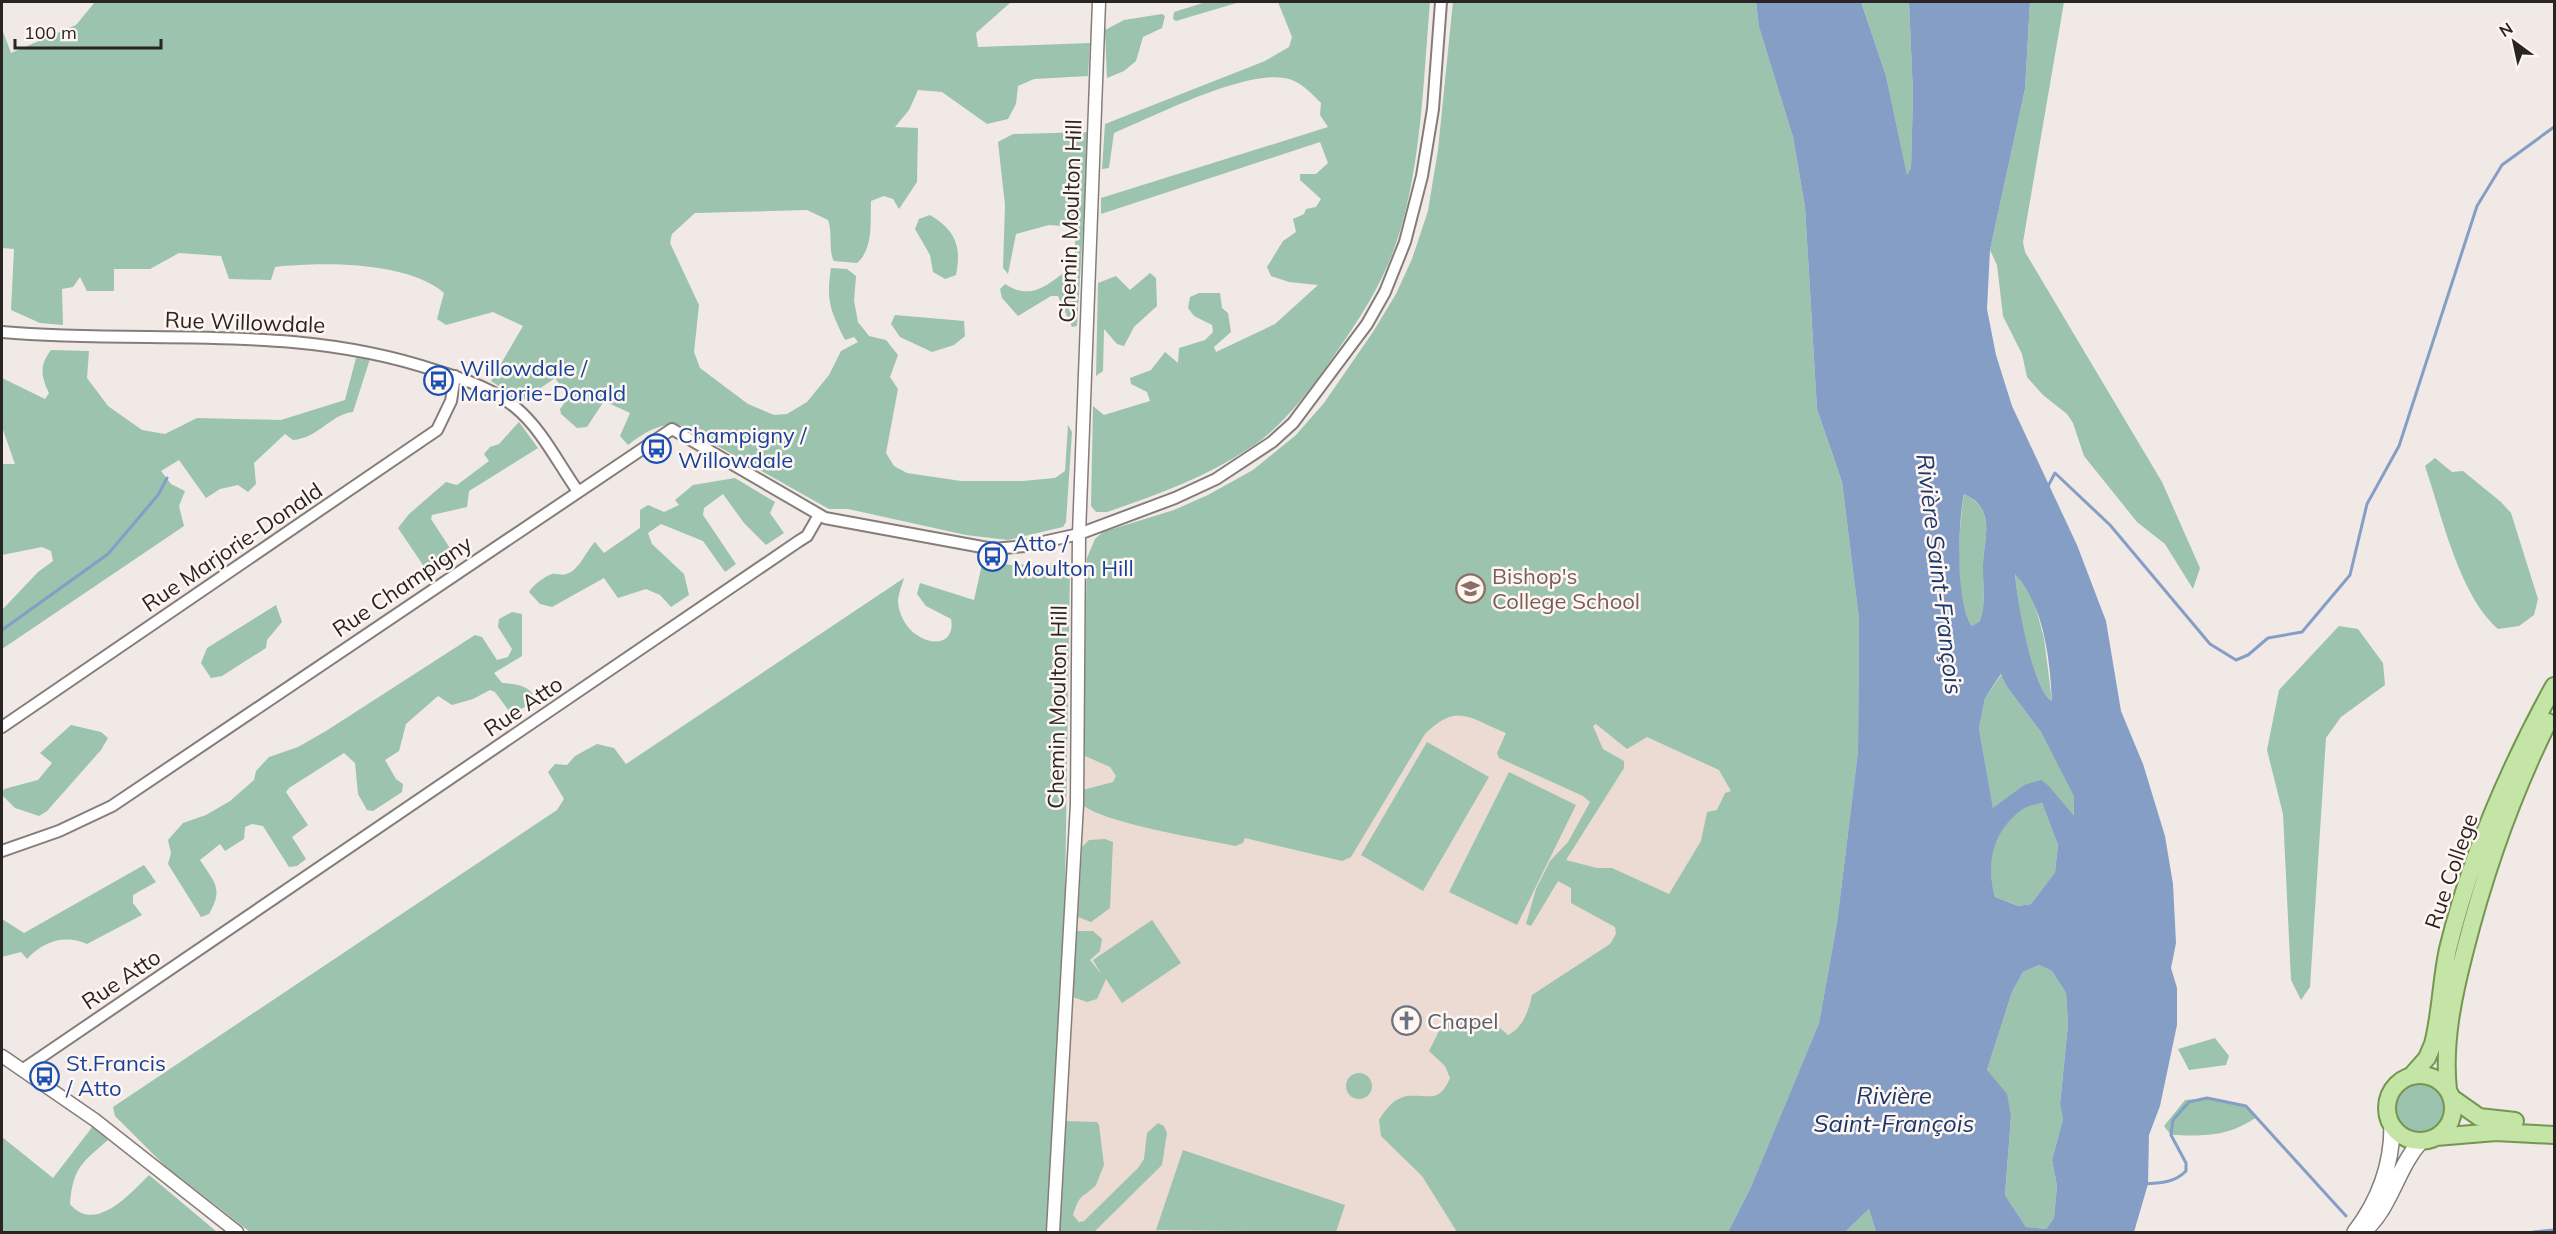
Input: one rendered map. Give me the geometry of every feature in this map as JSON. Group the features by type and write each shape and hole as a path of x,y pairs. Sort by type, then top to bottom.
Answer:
{"main road":[{"name":"Rue College","path":"2355,1233 2382,1182 2390,1154 2392,1126 2387,1112 2388,1097 2396,1084 2412,1075 2432,1048 2448,951 2480,850 2515,764 2554,686"},
{"name":"Rue College","path":"2363,1233 2385,1207 2406,1160 2451,1120 2446,1057 2449,1024 2476,908 2502,829 2554,709"},
{"path":"2412,1075 2434,1078 2465,1110 2482,1119 2554,1123"},
{"path":"2392,1126 2403,1137 2429,1139 2511,1132 2554,1135"}],"street":[{"name":"Chemin Moulton Hill","path":"1053,1233 1077,804 1079,534 1099,2"},
{"path":"819,515 993,549 1025,546 1079,534 1175,498 1216,479 1272,442 1311,403 1367,324 1396,267 1415,210 1430,129 1441,2"},
{"name":"Rue Willowdale","path":"2,332 56,336 238,337 308,341 381,354 455,376 494,394 520,412 577,490"},
{"name":"Rue Marjorie-Donald","path":"2,727 437,430 451,401 455,376"},
{"name":"Rue Champigny","path":"2,851 59,831 112,806 577,490 672,429 819,515"},
{"name":"Rue Atto","path":"22,1070 799,542 807,536 819,515"},
{"path":"2,1056 95,1120 237,1233"}],"shaded area":[{"name":"Bishop's College School","path":"1453,2 1756,2 1728,1232 1057,1232 1082,847 1087,558 1095,539 1103,532 1174,510 1208,495 1253,470 1296,435 1324,403 1373,332 1396,294 1412,259 1428,211 1438,150"}],"green space":[{"path":"95,2 1011,2 976,33 978,47 1090,43 1088,76 1034,79 1018,86 1016,104 1008,119 987,124 942,92 918,90 909,110 895,127 918,128 917,182 899,209 893,199 884,196 871,201 869,242 857,263 834,261 828,220 807,210 695,213 672,234 670,243 699,305 694,352 700,368 748,404 774,415 787,414 807,402 829,375 841,351 858,342 854,337 845,340 833,313 829,297 831,268 847,269 856,276 854,301 858,322 869,336 886,340 898,355 890,377 898,389 886,453 894,466 907,473 961,481 1023,481 1055,478 1065,471 1068,425 1072,432 1066,522 1063,527 1008,540 966,535 848,509 829,509 680,425 659,427 628,445 620,436 630,413 604,401 587,427 577,428 561,414 560,409 569,397 555,378 522,401 491,381 523,326 493,312 446,325 437,319 444,293 428,282 386,269 363,266 294,265 275,267 271,280 229,279 221,256 179,253 150,269 114,269 114,291 87,291 80,277 73,287 62,289 63,325 40,323 11,310 14,249 2,248 2,29 11,53 76,25"},
{"path":"1206,2 1240,2 1176,21 1173,19 1174,12"},
{"path":"1278,2 1430,2 1419,134 1408,201 1400,232 1383,276 1352,329 1309,390 1271,432 1231,459 1197,477 1107,512 1096,512 1091,506 1093,406 1104,415 1150,401 1147,392 1131,384 1130,378 1151,370 1165,352 1178,363 1179,348 1205,340 1213,332 1212,325 1194,316 1188,308 1190,297 1199,293 1220,293 1222,308 1228,313 1231,332 1214,347 1216,352 1275,324 1318,285 1289,282 1271,276 1267,267 1283,241 1296,232 1293,219 1304,214 1306,209 1316,207 1321,199 1300,180 1300,174 1316,174 1328,163 1320,142 1101,214 1101,198 1328,127 1320,115 1321,103 1308,90 1292,80 1275,77 1253,80 1203,95 1114,133 1109,168 1102,169 1105,124 1265,61 1289,47 1292,37"},
{"name":"Bishop's College School","path":"1453,2 1756,2 1759,27 1793,137 1805,207 1817,409 1842,482 1859,619 1858,751 1837,923 1819,1023 1750,1189 1728,1232 1457,1232 1422,1176 1381,1136 1379,1120 1394,1102 1407,1096 1437,1095 1446,1086 1450,1078 1445,1066 1429,1051 1442,1025 1453,1021 1493,1022 1508,1035 1521,1023 1532,995 1610,944 1616,934 1615,927 1571,903 1571,888 1558,881 1531,926 1526,924 1536,889 1550,861 1568,842 1590,802 1583,796 1499,758 1497,753 1506,733 1464,716 1446,718 1436,724 1425,734 1351,857 1342,861 1245,838 1243,843 1235,846 1155,830 1111,818 1083,805 1083,790 1113,782 1116,776 1110,767 1083,755 1087,558 1095,539 1103,532 1174,510 1208,495 1253,470 1296,435 1324,403 1396,294 1412,259 1428,211 1438,150","holes":["1596,724 1627,749 1647,737 1719,770 1731,791 1725,793 1717,810 1707,812 1701,841 1669,894 1612,868 1597,868 1566,860 1624,768 1624,761 1603,749 1593,726"]},
{"path":"1861,2 1909,2 1913,95 1911,168 1907,176 1886,76"},
{"path":"2030,2 2064,2 2023,242 2025,252 2162,482 2200,568 2193,589 2165,544 2137,522 2084,456 2073,423 2067,414 2043,395 2027,377 2022,354 2003,316 1997,265 1990,250 2025,89"},
{"path":"1162,14 1165,16 1162,28 1143,37 1136,61 1124,71 1107,78 1105,30 1124,20"},
{"path":"1089,132 1077,326 1072,327 1058,296 1051,296 1018,316 1002,298 1000,289 1005,284 1015,289 1034,291 1050,283 1074,265 1076,227 1049,225 1016,234 1008,274 1003,268 1005,205 998,142 1013,134"},
{"path":"930,215 951,233 957,247 956,275 945,279 933,272 930,255 915,229 919,219"},
{"path":"1150,273 1156,278 1157,306 1134,327 1124,346 1117,344 1104,329 1103,371 1096,376 1098,283 1116,276 1130,290"},
{"path":"895,315 964,321 965,336 954,345 932,352 900,337 891,324"},
{"path":"51,350 89,351 87,378 108,406 142,430 165,434 197,418 281,420 345,400 356,358 370,359 353,412 337,417 302,438 293,440 285,434 254,463 256,484 248,492 238,485 220,489 206,498 179,460 161,471 171,484 185,491 179,506 184,526 2,649 2,610 38,572 53,561 51,551 42,547 2,555 2,464 15,464 2,427 2,378 45,399 49,393 42,371 44,361"},
{"path":"519,422 538,448 469,491 467,507 432,515 431,519 457,559 431,577 398,528 409,514 446,482 457,485 489,461 484,454 490,447 499,444"},
{"path":"2435,458 2452,472 2463,471 2511,513 2538,599 2534,615 2519,626 2498,629 2484,614 2462,576 2425,466"},
{"path":"735,478 775,502 770,513 784,533 766,545 744,523 723,494 704,508 703,515 736,564 725,572 703,541 661,524 648,533 652,544 684,574 689,595 671,607 660,595 646,589 618,598 604,578 552,607 540,604 529,592 549,575 564,575 575,569 595,542 604,553 640,528 640,510 648,505 664,512 679,505 675,500 693,485"},
{"path":"1964,494 1982,509 1986,527 1983,558 1983,608 1980,621 1972,626 1966,614 1960,581 1959,543"},
{"path":"983,560 1010,565 1067,563 1070,567 1064,962 1046,1232 250,1232 164,1165 115,1116 113,1107 557,810 564,799 548,772 555,764 567,765 575,756 597,744 614,748 626,764 904,578 898,602 902,617 909,628 918,636 929,640 938,641 946,638 951,631 951,619 926,606 917,594 920,583 974,600"},
{"path":"2015,573 2033,598 2044,638 2052,701 2044,693 2026,642"},
{"path":"276,605 282,622 267,640 266,648 222,676 211,678 201,663 207,648"},
{"path":"512,612 522,614 522,656 494,673 502,683 522,686 537,699 512,715 495,692 490,690 473,699 452,705 438,696 406,724 399,751 385,760 396,779 403,784 402,792 373,811 367,810 358,794 355,763 344,753 289,788 286,792 308,825 292,837 306,859 297,866 289,867 263,826 252,824 245,827 244,839 225,851 220,844 200,860 213,880 216,891 216,898 209,914 201,917 168,864 171,853 168,840 183,823 206,815 230,801 254,780 256,771 269,757 298,747 326,731 475,635 482,637 497,660 508,657 512,649 498,627 499,619"},
{"path":"2339,626 2358,629 2383,663 2385,685 2341,717 2326,738 2310,987 2301,1000 2291,980 2283,814 2267,750 2279,690"},
{"path":"2002,674 2007,687 2041,732 2075,796 2074,817 2050,787 2024,785 1993,809 1979,729 1985,698"},
{"path":"71,725 101,732 108,738 101,750 47,811 39,816 15,808 2,795 4,789 38,780 52,763 40,753"},
{"path":"1427,742 1489,777 1423,891 1361,855"},
{"path":"1509,772 1576,805 1517,925 1449,892"},
{"path":"2042,803 2058,845 2055,872 2031,904 2018,906 1995,897 1991,873 1993,849 1997,838 2010,819 2022,809"},
{"path":"1105,839 1113,842 1110,908 1091,922 1078,917 1082,847 1089,840"},
{"path":"144,865 156,882 133,895 133,903 142,915 87,944 71,940 55,941 40,948 27,959 21,952 2,957 2,919 24,933"},
{"path":"1152,920 1181,963 1122,1003 1106,979 1097,999 1087,1002 1073,997 1077,931 1093,931 1102,939 1100,951 1090,960 1101,974 1093,960"},
{"path":"2039,965 2052,971 2066,993 2068,1024 2060,1103 2063,1119 2052,1160 2057,1186 2054,1218 2046,1229 2026,1227 2005,1195 2011,1117 1987,1070 2012,992 2023,972"},
{"path":"2215,1038 2229,1056 2226,1065 2189,1070 2178,1049"},
{"path":"1359,1073 1368,1077 1372,1086 1368,1095 1359,1099 1350,1095 1346,1086 1350,1077"},
{"path":"2420,1084 2437,1091 2444,1108 2437,1125 2420,1132 2403,1125 2396,1108 2403,1091"},
{"path":"2207,1098 2246,1106 2257,1117 2226,1132 2171,1135 2164,1126 2185,1100"},
{"path":"1065,1121 1097,1122 1099,1125 1104,1165 1096,1185 1078,1202 1073,1215 1079,1222 1084,1221 1138,1168 1144,1159 1147,1133 1158,1123 1164,1126 1167,1133 1162,1165 1094,1232 1058,1232"},
{"path":"93,1126 108,1140 80,1167 71,1192 70,1204 80,1212 90,1215 101,1213 112,1208 149,1175 217,1232 2,1232 2,1137 53,1178"},
{"path":"1183,1150 1345,1205 1336,1232 1156,1230"},
{"path":"1869,1209 1876,1232 1845,1232"}],"water":[{"name":"Rivière Saint-François","path":"1756,2 1861,2 1886,76 1907,175 1911,168 1913,95 1909,2 2030,2 2025,89 1990,250 1987,309 1996,355 2012,406 2077,545 2106,621 2121,711 2143,764 2165,836 2173,884 2176,943 2171,968 2177,988 2177,1025 2160,1106 2149,1135 2148,1184 2134,1232 1876,1232 1869,1209 1845,1232 1728,1232 1750,1189 1819,1023 1837,923 1858,751 1859,619 1842,482 1817,409 1805,207 1793,137 1759,27","holes":["1964,494 1982,509 1986,527 1983,559 1983,608 1980,621 1972,626 1967,615 1960,581 1959,542","2015,574 2033,601 2039,617 2047,651 2052,701 2038,680 2032,662","2001,674 2007,687 2041,732 2074,796 2074,816 2050,787 2041,780 2024,785 1993,808 1979,729 1985,698","2042,803 2058,845 2055,872 2031,904 2018,906 1995,897 1992,885 1992,861 1997,839 2003,829 2022,809","2039,965 2052,971 2066,993 2068,1024 2060,1104 2063,1119 2052,1160 2057,1186 2054,1218 2046,1229 2026,1227 2005,1195 2011,1117 2007,1094 1987,1070 2012,992 2023,972"]}],"waterway":[{"path":"2047,488 2055,473 2110,525 2210,644 2236,660 2248,655 2268,638 2302,632 2350,575 2367,504 2399,446 2477,206 2502,165 2554,127"},
{"path":"2,630 108,554 158,495 167,478"},
{"path":"2144,1184 2172,1180 2186,1171 2186,1163 2171,1135 2173,1120 2189,1102 2207,1098 2246,1106 2346,1216"},
{"path":"2533,1232 2554,1230"}],"place":[{"name":"Willowdale / Marjorie-Donald","path":"439,381"},
{"name":"Champigny / Willowdale","path":"657,448"},
{"name":"Atto / Moulton Hill","path":"992,556"},
{"name":"Bishop's College School","path":"1471,589"},
{"name":"Chapel","path":"1406,1021"},
{"name":"St.Francis / Atto","path":"45,1076"}]}
